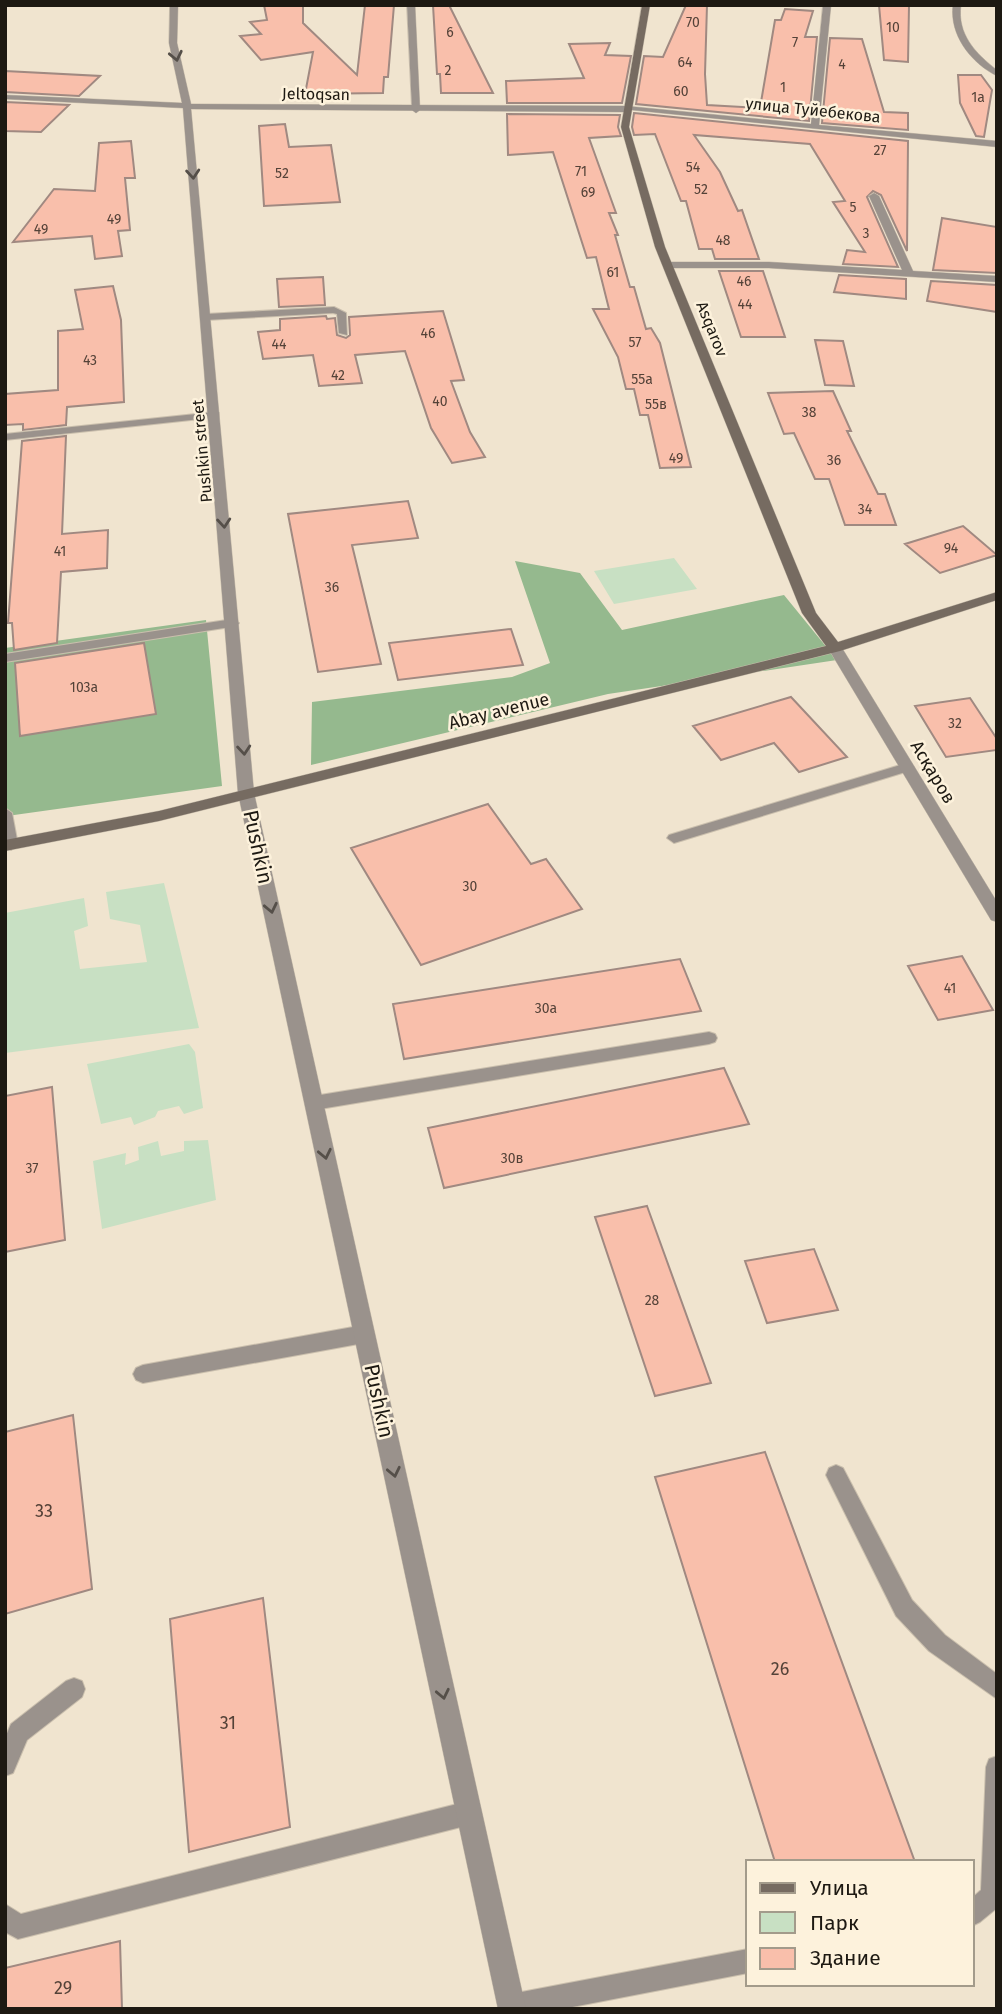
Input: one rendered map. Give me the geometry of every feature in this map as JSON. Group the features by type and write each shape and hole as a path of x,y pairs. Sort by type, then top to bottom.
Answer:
{"main road":[{"name":"Asqarov","path":"646,5 626,108 625,127 660,247 809,613 835,648"},
{"name":"Abay avenue","path":"8,845 159,816 835,648 997,596"}],"street":[{"path":"174,5 173,43 187,106"},
{"path":"411,5 416,110"},
{"path":"815,126 827,5"},
{"path":"957,5 954,16 964,44 997,74"},
{"name":"Jeltoqsan","path":"5,97 187,106 416,110 626,108"},
{"name":"Pushkin street","path":"187,106 246,793"},
{"name":"улица Туйебекова","path":"626,108 997,144"},
{"path":"874,196 909,274"},
{"path":"669,265 769,265 997,279"},
{"name":"Асқаров","path":"835,648 997,916"},
{"name":"Pushkin","path":"246,793 512,2008"}],"lane":[{"path":"206,317 334,310 341,313 344,333"},
{"path":"5,437 215,415"},
{"path":"5,658 233,623"},
{"path":"674,838 907,767"},
{"path":"5,813 8,845"},
{"path":"314,1103 709,1038"},
{"path":"143,1374 364,1334"},
{"path":"836,1475 904,1608 937,1643 997,1688"},
{"path":"5,1765 19,1732 74,1689"},
{"path":"974,1912 993,1895 997,1767"},
{"path":"5,1916 18,1927 469,1813"},
{"path":"512,2008 746,1961"}],"green space":[{"path":"674,558 697,589 614,604 594,571"},
{"path":"515,561 580,573 622,630 784,595 837,660 608,694 311,765 312,702 512,677 550,663"},
{"path":"206,620 222,786 7,816 5,648"},
{"path":"164,883 199,1028 5,1053 5,913 84,898 88,926 74,931 80,969 147,962 140,925 110,919 106,892"},
{"path":"189,1044 195,1052 203,1108 184,1114 179,1106 158,1111 155,1117 134,1125 131,1117 101,1124 87,1064"},
{"path":"208,1140 216,1200 102,1229 93,1161 126,1153 125,1165 139,1160 138,1147 158,1141 161,1156 184,1151 184,1141"}],"building":[{"path":"264,5 303,5 303,23 357,75 365,5 394,5 388,77 384,77 383,93 305,94 313,52 261,60 240,36 261,34 250,22 267,20"},
{"path":"433,5 449,5 493,93 441,93 440,74 437,74"},
{"path":"686,5 707,5 707,105 760,108 775,20 781,20 785,9 813,11 805,37 817,37 809,121 636,104 644,56 663,57"},
{"path":"879,5 909,6 908,62 884,60"},
{"path":"830,38 862,39 884,112 908,113 908,130 822,123"},
{"path":"610,43 605,55 631,56 622,103 507,103 506,81 584,78 569,44"},
{"path":"5,71 100,76 79,96 5,92"},
{"path":"958,75 981,75 992,90 984,137 976,136 960,103"},
{"path":"5,102 69,105 41,132 5,131"},
{"path":"634,113 908,141 907,251 881,195 873,191 867,197 898,267 843,264 847,250 865,252 833,202 845,201 810,144 694,135 720,172 738,211 742,210 759,259 715,259 712,249 699,249 686,201 681,201 655,134 634,135"},
{"path":"507,114 620,115 618,127 621,136 589,138 616,213 609,213 618,235 615,235 630,287 634,287 646,329 651,328 660,343 691,467 660,468 648,415 640,415 634,389 626,389 618,357 593,309 609,309 596,257 587,258 553,152 508,155"},
{"path":"285,124 289,147 331,145 340,202 264,206 259,126"},
{"path":"131,141 135,178 125,178 130,230 118,231 122,256 95,259 92,236 13,242 54,189 95,191 99,143"},
{"path":"942,218 997,227 997,273 933,270"},
{"path":"719,271 763,271 785,337 741,337"},
{"path":"839,275 906,279 906,299 834,292"},
{"path":"323,277 325,305 279,307 277,279"},
{"path":"931,281 997,285 997,312 927,301"},
{"path":"113,286 121,320 124,402 67,407 66,425 23,430 23,424 5,425 5,394 58,390 58,331 83,329 75,290"},
{"path":"443,311 464,380 451,381 470,432 485,457 452,463 431,428 405,351 355,355 362,383 319,386 313,355 263,359 258,332 280,330 280,319 326,316 327,319 335,318 337,335 346,338 350,335 349,317"},
{"path":"815,340 843,341 854,386 825,385"},
{"path":"833,391 851,431 847,431 878,494 885,494 896,525 845,525 829,479 815,479 794,433 784,434 768,393"},
{"path":"66,436 62,534 108,530 107,568 61,572 57,643 14,650 12,623 8,623 22,441"},
{"path":"408,501 418,538 352,545 381,664 318,672 288,514"},
{"path":"963,526 997,555 940,573 905,544"},
{"path":"511,629 523,665 398,680 389,643"},
{"path":"144,643 156,714 20,736 15,663"},
{"path":"791,697 847,757 799,772 774,743 721,760 693,726"},
{"path":"970,698 997,739 997,750 946,757 915,706"},
{"path":"488,804 531,864 546,859 582,909 421,965 351,848"},
{"path":"962,956 993,1010 938,1020 908,966"},
{"path":"680,959 701,1011 404,1059 393,1004"},
{"path":"724,1068 749,1124 444,1188 428,1128"},
{"path":"52,1087 65,1240 5,1252 5,1096"},
{"path":"647,1206 711,1383 655,1396 595,1217"},
{"path":"814,1249 838,1310 767,1323 745,1261"},
{"path":"73,1415 92,1589 5,1614 5,1432"},
{"path":"765,1452 914,1860 774,1860 655,1477"},
{"path":"263,1598 290,1827 189,1852 170,1619"},
{"path":"120,1941 122,2009 5,2009 5,1968"}]}
